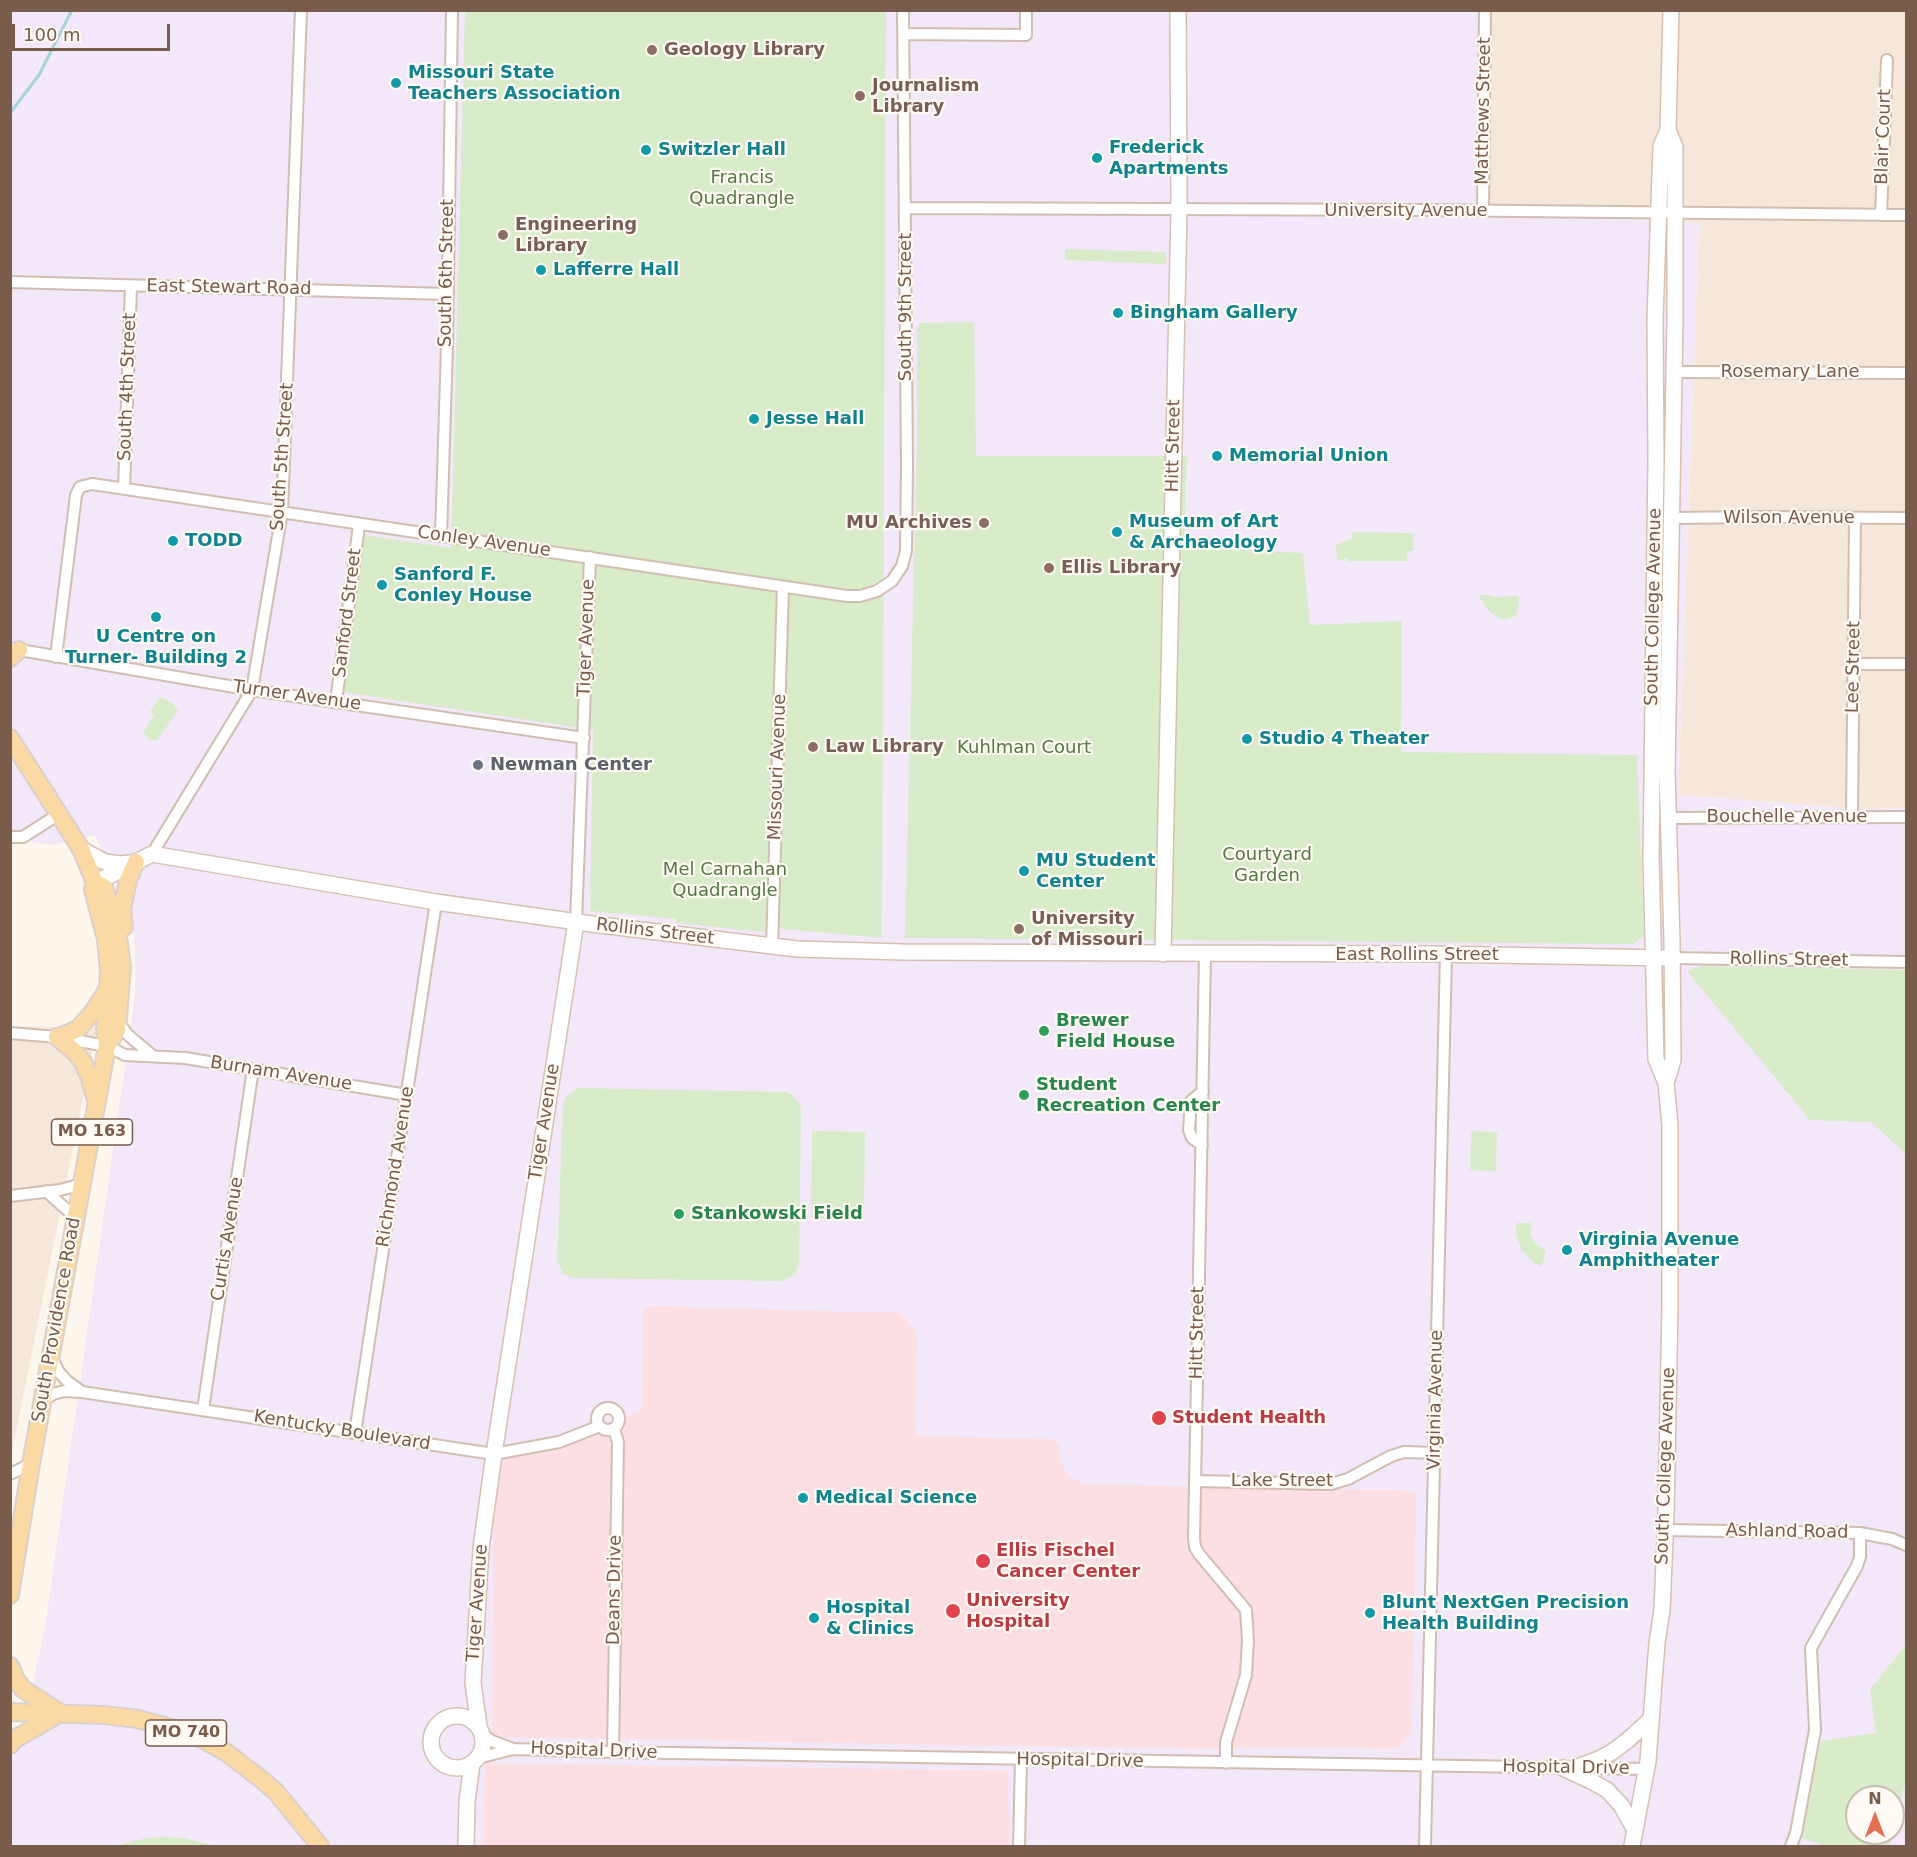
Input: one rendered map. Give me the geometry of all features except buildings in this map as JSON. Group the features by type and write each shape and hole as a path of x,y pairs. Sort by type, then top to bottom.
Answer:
{"main road":[{"name":"South Providence Road","path":"10,738 81,849 95,883 93,890 106,939 109,971 115,987 118,1022 117,1030 107,1046"},
{"path":"57,1037 71,1033 83,1024 129,969 122,909 128,880 136,862"},
{"name":"South Providence Road","path":"10,1595 31,1464 107,1046 105,1029 115,987"},
{"path":"57,1037 83,1062 97,1105"},
{"path":"10,1503 21,1524"},
{"path":"10,1666 23,1689 60,1713 15,1739 10,1745"},
{"name":"MO 740","path":"10,1713 104,1715 138,1719 179,1730 204,1740 237,1760 276,1792 320,1846"}],"street":[{"name":"South 5th Street","path":"152,854 252,690 282,512 301,10"},
{"name":"South 6th Street","path":"441,536 452,10"},
{"name":"South 9th Street","path":"877,591 892,581 902,566 906,551 903,10"},
{"path":"904,34 1026,35 1026,10"},
{"name":"Hitt Street","path":"1162,954 1179,210 1178,10"},
{"name":"Matthews Street","path":"1482,210 1485,10"},
{"name":"South College Avenue","path":"1632,1846 1646,1769 1662,1610 1665,1530 1671,1247 1670,1125 1666,1083 1656,1059 1651,858 1656,473 1655,319 1661,146 1668,130 1671,10"},
{"name":"Blair Court","path":"1881,215 1887,60"},
{"name":"South College Avenue","path":"1666,1083 1673,1060 1668,728 1675,213 1675,147 1668,130"},
{"name":"University Avenue","path":"905,208 1482,210 1906,215"},
{"name":"East Stewart Road","path":"10,282 447,294"},
{"name":"South 4th Street","path":"124,488 131,286"},
{"name":"Rosemary Lane","path":"1674,372 1906,373"},
{"name":"Conley Avenue","path":"56,657 76,495 80,488 92,484 847,596 860,596 877,591"},
{"name":"Wilson Avenue","path":"1672,518 1906,518"},
{"name":"Lee Street","path":"1852,816 1856,518"},
{"name":"Sanford Street","path":"336,702 359,525"},
{"name":"Tiger Avenue","path":"480,1730 473,1683 481,1548 576,922 590,557"},
{"name":"Missouri Avenue","path":"772,947 783,587"},
{"name":"Turner Avenue","path":"13,652 56,657 252,690 584,738"},
{"path":"1854,664 1906,664"},
{"path":"10,837 23,837 59,814"},
{"name":"Bouchelle Avenue","path":"1668,818 1906,817"},
{"path":"81,849 105,862 120,864 136,862"},
{"path":"95,883 152,854"},
{"name":"Rollins Street","path":"152,854 436,902 772,947 893,952 1162,954"},
{"name":"Richmond Avenue","path":"355,1433 436,902"},
{"name":"East Rollins Street","path":"1162,954 1446,954 1672,958"},
{"name":"Hitt Street","path":"1205,954 1195,1547 1246,1610 1248,1640 1246,1675 1227,1742 1226,1763"},
{"name":"Virginia Avenue","path":"1425,1846 1446,954"},
{"name":"Rollins Street","path":"1672,958 1906,963"},
{"path":"118,1022 128,1035 153,1056"},
{"name":"Burnam Avenue","path":"10,1033 57,1037 107,1046 124,1055 185,1058 407,1095"},
{"name":"Curtis Avenue","path":"203,1410 253,1070"},
{"path":"10,1196 82,1184"},
{"path":"46,1191 76,1218"},
{"path":"51,1357 63,1377 82,1392"},
{"name":"Kentucky Boulevard","path":"43,1401 63,1391 82,1392 494,1454 559,1442 600,1426"},
{"path":"611,1407 617,1411 620,1418 618,1426 614,1429 607,1430 600,1426 597,1420 598,1413 604,1408 611,1407"},
{"name":"Deans Drive","path":"613,1752 618,1442 614,1429"},
{"name":"Lake Street","path":"1195,1481 1331,1484 1348,1479 1391,1456 1404,1452 1435,1453"},
{"path":"10,1474 31,1464"},
{"name":"Ashland Road","path":"1665,1530 1860,1533 1893,1539 1906,1545"},
{"path":"1791,1846 1796,1833 1815,1730 1811,1648 1857,1566 1860,1557 1860,1533"},
{"name":"Tiger Avenue","path":"454,1716 466,1700 473,1683"},
{"path":"466,1846 467,1802 475,1761 482,1750 480,1730 472,1720 464,1716 454,1716 438,1723 433,1731 431,1749 435,1757 448,1767 467,1802"},
{"path":"1569,1768 1599,1759 1612,1752 1651,1719"},
{"name":"Hospital Drive","path":"480,1730 492,1741 513,1749 1021,1760 1646,1769"},
{"name":"Hospital Drive","path":"475,1761 513,1749"},
{"path":"1019,1846 1021,1760"},
{"path":"448,1767 457,1768 475,1761"},
{"path":"1569,1768 1607,1790 1621,1805 1635,1830"}],"shaded area":[{"name":"University of Missouri","path":"11,11 1484,11 1480,210 1699,223 1678,795 1860,809 1906,808 1906,1846 11,1846 11,1757 15,1757 44,1634 135,996 135,945 130,914 95,835 53,845 11,839"},
{"path":"1484,11 1906,11 1906,808 1860,809 1678,795 1699,223 1480,211"},
{"path":"11,1026 97,1028 11,1458"},
{"name":"University Hospital","path":"649,1306 900,1313 917,1332 916,1436 1051,1439 1060,1448 1061,1464 1067,1473 1083,1484 1416,1491 1412,1731 1399,1749 1196,1749 492,1737 494,1454 559,1442 642,1411 643,1309"},
{"path":"485,1763 1007,1771 1010,1846 483,1846"}],"green space":[{"path":"465,11 886,11 882,938 773,928 772,932 762,932 676,923 676,919 590,911 593,730 342,692 364,535 451,548"},
{"path":"1065,249 1166,252 1166,264 1065,260"},
{"path":"974,322 976,456 1187,456 1184,547 1303,553 1310,625 1402,621 1401,752 1637,755 1644,936 1633,944 905,938 917,439 917,329 920,323"},
{"path":"1352,532 1413,533 1413,551 1407,551 1407,561 1348,561 1347,558 1337,560 1336,545 1352,538"},
{"path":"1479,595 1519,596 1516,616 1503,620 1486,608"},
{"path":"160,697 172,703 178,711 157,740 150,740 143,732 154,716 150,712"},
{"path":"1702,966 1906,970 1906,1154 1871,1122 1810,1120 1687,971"},
{"name":"Stankowski Field","path":"579,1088 787,1092 793,1096 800,1104 801,1110 799,1264 795,1275 782,1281 572,1278 563,1274 557,1260 563,1104 567,1096"},
{"path":"812,1131 865,1132 864,1219 811,1218"},
{"path":"1471,1131 1497,1132 1496,1171 1470,1170"},
{"path":"1516,1223 1532,1223 1530,1234 1533,1241 1546,1251 1542,1266 1534,1263 1522,1251 1516,1235"},
{"path":"1906,1644 1904,1785 1845,1785 1845,1845 1888,1846 1822,1846 1799,1837 1821,1741 1876,1733 1870,1690"},
{"path":"161,1837 183,1838 215,1846 115,1846"}],"waterway":[{"path":"10,113 39,75 72,10"}],"place":[{"name":"Geology Library","path":"652,50"},
{"name":"Missouri State Teachers Association","path":"396,83"},
{"name":"Journalism Library","path":"860,96"},
{"name":"Switzler Hall","path":"646,150"},
{"name":"Frederick Apartments","path":"1097,158"},
{"name":"Engineering Library","path":"503,235"},
{"name":"Lafferre Hall","path":"541,270"},
{"name":"Bingham Gallery","path":"1118,313"},
{"name":"Jesse Hall","path":"754,419"},
{"name":"Memorial Union","path":"1217,456"},
{"name":"MU Archives","path":"984,523"},
{"name":"Museum of Art & Archaeology","path":"1117,532"},
{"name":"TODD","path":"173,541"},
{"name":"Ellis Library","path":"1049,568"},
{"name":"Sanford F. Conley House","path":"382,585"},
{"name":"U Centre on Turner- Building 2","path":"156,617"},
{"name":"Studio 4 Theater","path":"1247,739"},
{"name":"Law Library","path":"813,747"},
{"name":"Newman Center","path":"478,765"},
{"name":"MU Student Center","path":"1024,871"},
{"name":"University of Missouri","path":"1019,929"},
{"name":"Brewer Field House","path":"1044,1031"},
{"name":"Student Recreation Center","path":"1024,1095"},
{"name":"Stankowski Field","path":"679,1214"},
{"name":"Virginia Avenue Amphitheater","path":"1567,1250"},
{"name":"Student Health","path":"1159,1418"},
{"name":"Medical Science","path":"803,1498"},
{"name":"Ellis Fischel Cancer Center","path":"983,1561"},
{"name":"University Hospital","path":"953,1611"},
{"name":"Blunt NextGen Precision Health Building","path":"1370,1613"},
{"name":"Hospital & Clinics","path":"814,1618"}],"park label":[{"name":"Francis Quadrangle","path":"742,188"},
{"name":"Kuhlman Court","path":"1024,748"},
{"name":"Courtyard Garden","path":"1267,865"},
{"name":"Mel Carnahan Quadrangle","path":"725,880"}]}
